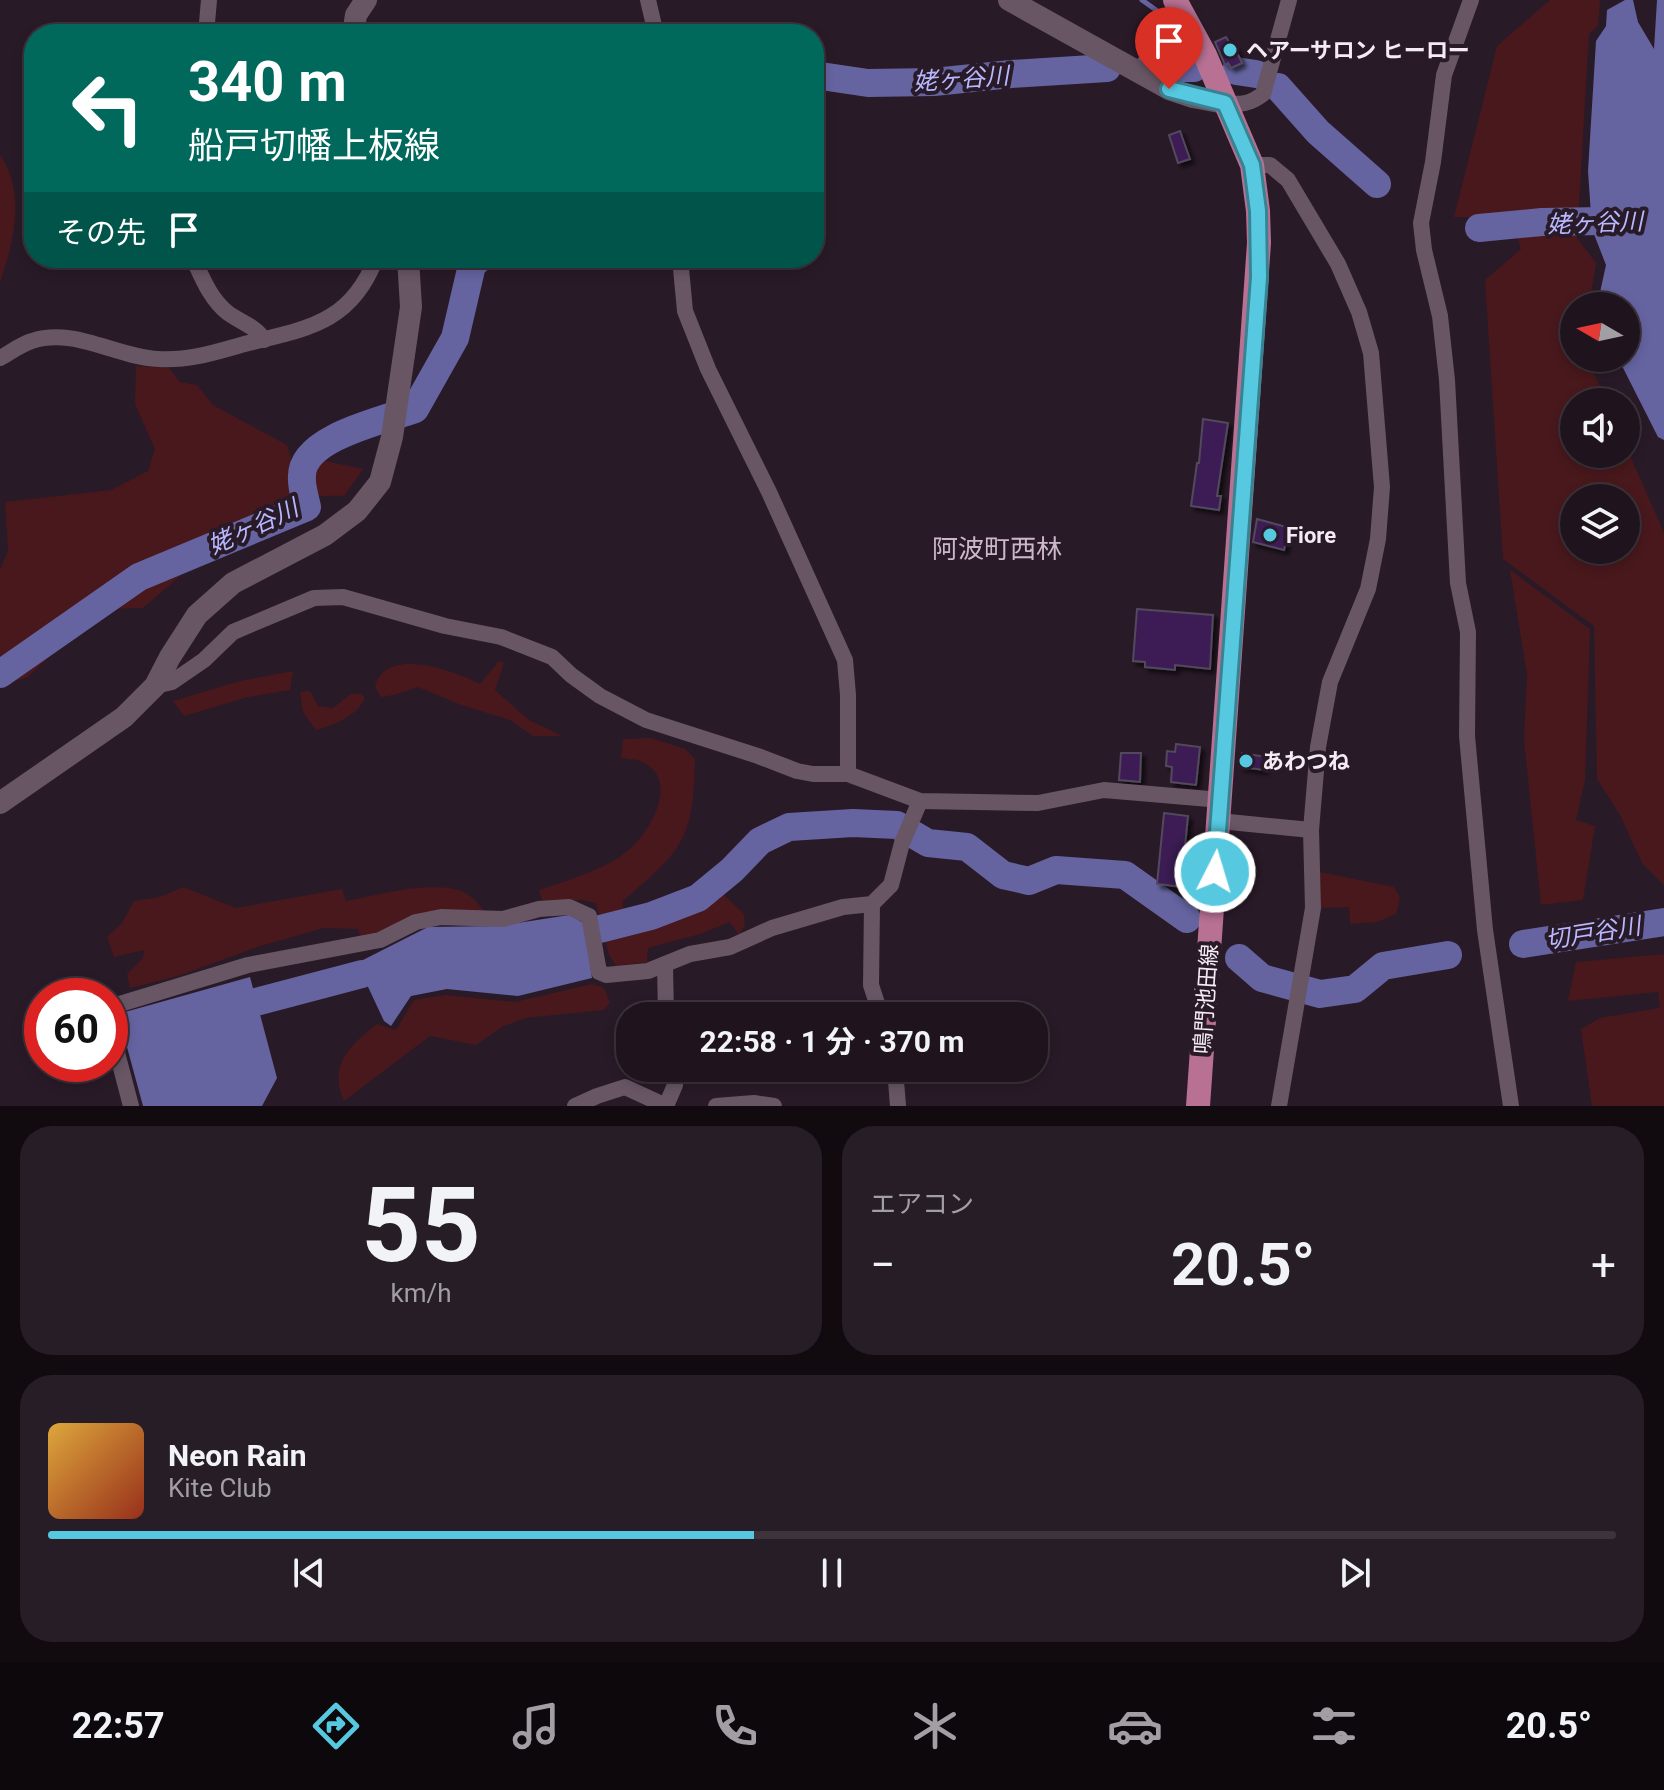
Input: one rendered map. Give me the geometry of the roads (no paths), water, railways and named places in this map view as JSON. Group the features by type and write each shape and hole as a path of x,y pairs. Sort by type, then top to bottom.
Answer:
{"main road":[{"name":"鳴門池田線","path":"1175,0 1205,55 1252,165 1258,211 1259,277 1198,1106"}],"street":[{"path":"207,24 209,0"},
{"path":"355,24 356,15 366,0"},
{"path":"648,0 654,24"},
{"path":"1009,0 1169,89 1240,105 1252,102 1263,94 1289,0"},
{"path":"1471,0 1444,75 1433,162 1421,223 1424,250 1440,316 1447,380 1458,583 1468,632 1467,736 1485,930 1511,1106"},
{"path":"1252,165 1270,165 1288,180 1338,264 1359,312 1373,368 1382,487 1378,539 1368,589 1330,682 1318,747 1311,830 1313,908 1279,1106"},
{"path":"198,268 212,297 226,312 259,332 264,340"},
{"path":"0,358 32,341 55,337 77,339 152,359 182,361 310,329 357,295 371,268"},
{"path":"0,803 124,717 155,686 197,615 233,583 325,535 357,511 380,482 392,437 411,307 409,268"},
{"path":"681,268 685,311 708,369 769,492 845,660 848,774"},
{"path":"155,686 172,682 204,660 233,632 314,598 343,597 445,626 501,637 552,657 600,696 646,720 797,771 848,774 920,801 1038,803 1104,790 1311,830"},
{"path":"128,1002 248,965 380,940 416,922 441,917 503,919 539,909 569,907 589,916 599,972 606,975 648,971 690,954 730,947 772,928 843,907 872,904 891,885 920,801"},
{"path":"872,904 871,985 876,1002"},
{"path":"665,964 666,1002"},
{"path":"125,1082 131,1106"},
{"path":"575,1106 625,1087 666,1106 674,1082"},
{"path":"896,1082 898,1106"},
{"path":"716,1106 754,1103 774,1106"}],"water":[{"path":"1625,0 1633,0 1638,22 1654,49 1657,0 1664,0 1664,440 1658,437 1640,401 1640,388 1633,388 1625,372 1640,372 1640,292 1600,292 1606,265 1592,229 1588,171 1596,41 1606,26 1607,10"},
{"path":"569,915 584,923 592,978 518,996 447,989 411,996 391,1026 384,1021 362,974 361,961 428,927 499,926"},
{"path":"250,977 277,1078 262,1106 143,1106 128,1051 128,1011"}],"waterway":[{"path":"1142,0 1163,15"},
{"name":"姥ヶ谷川","path":"1186,62 1189,68"},
{"name":"姥ヶ谷川","path":"824,76 868,83 934,82 1107,68"},
{"name":"姥ヶ谷川","path":"1148,68 1194,68"},
{"name":"姥ヶ谷川","path":"1236,71 1256,74"},
{"name":"姥ヶ谷川","path":"1278,87 1318,132 1377,184"},
{"name":"姥ヶ谷川","path":"1479,228 1542,222 1664,220"},
{"name":"姥ヶ谷川","path":"0,674 139,577 307,507 302,476 306,462 315,451 347,432 415,409 455,338 471,268"},
{"name":"切戸谷川","path":"600,929 651,916 698,898 760,841 789,827 853,823 897,825 928,843 967,847 1003,875 1029,881 1056,870 1125,875 1187,919"},
{"name":"切戸谷川","path":"1523,944 1664,922"},
{"name":"切戸谷川","path":"1239,958 1262,978 1320,994 1355,989 1383,966 1448,955"},
{"name":"切戸谷川","path":"256,1002 362,974"}],"place":[{"name":"ヘアーサロン ヒーロー","path":"1230,50"},
{"name":"Fiore","path":"1270,535"},
{"name":"あわつね","path":"1246,761"}],"district":[{"name":"阿波町西林","path":"997,549"}]}
